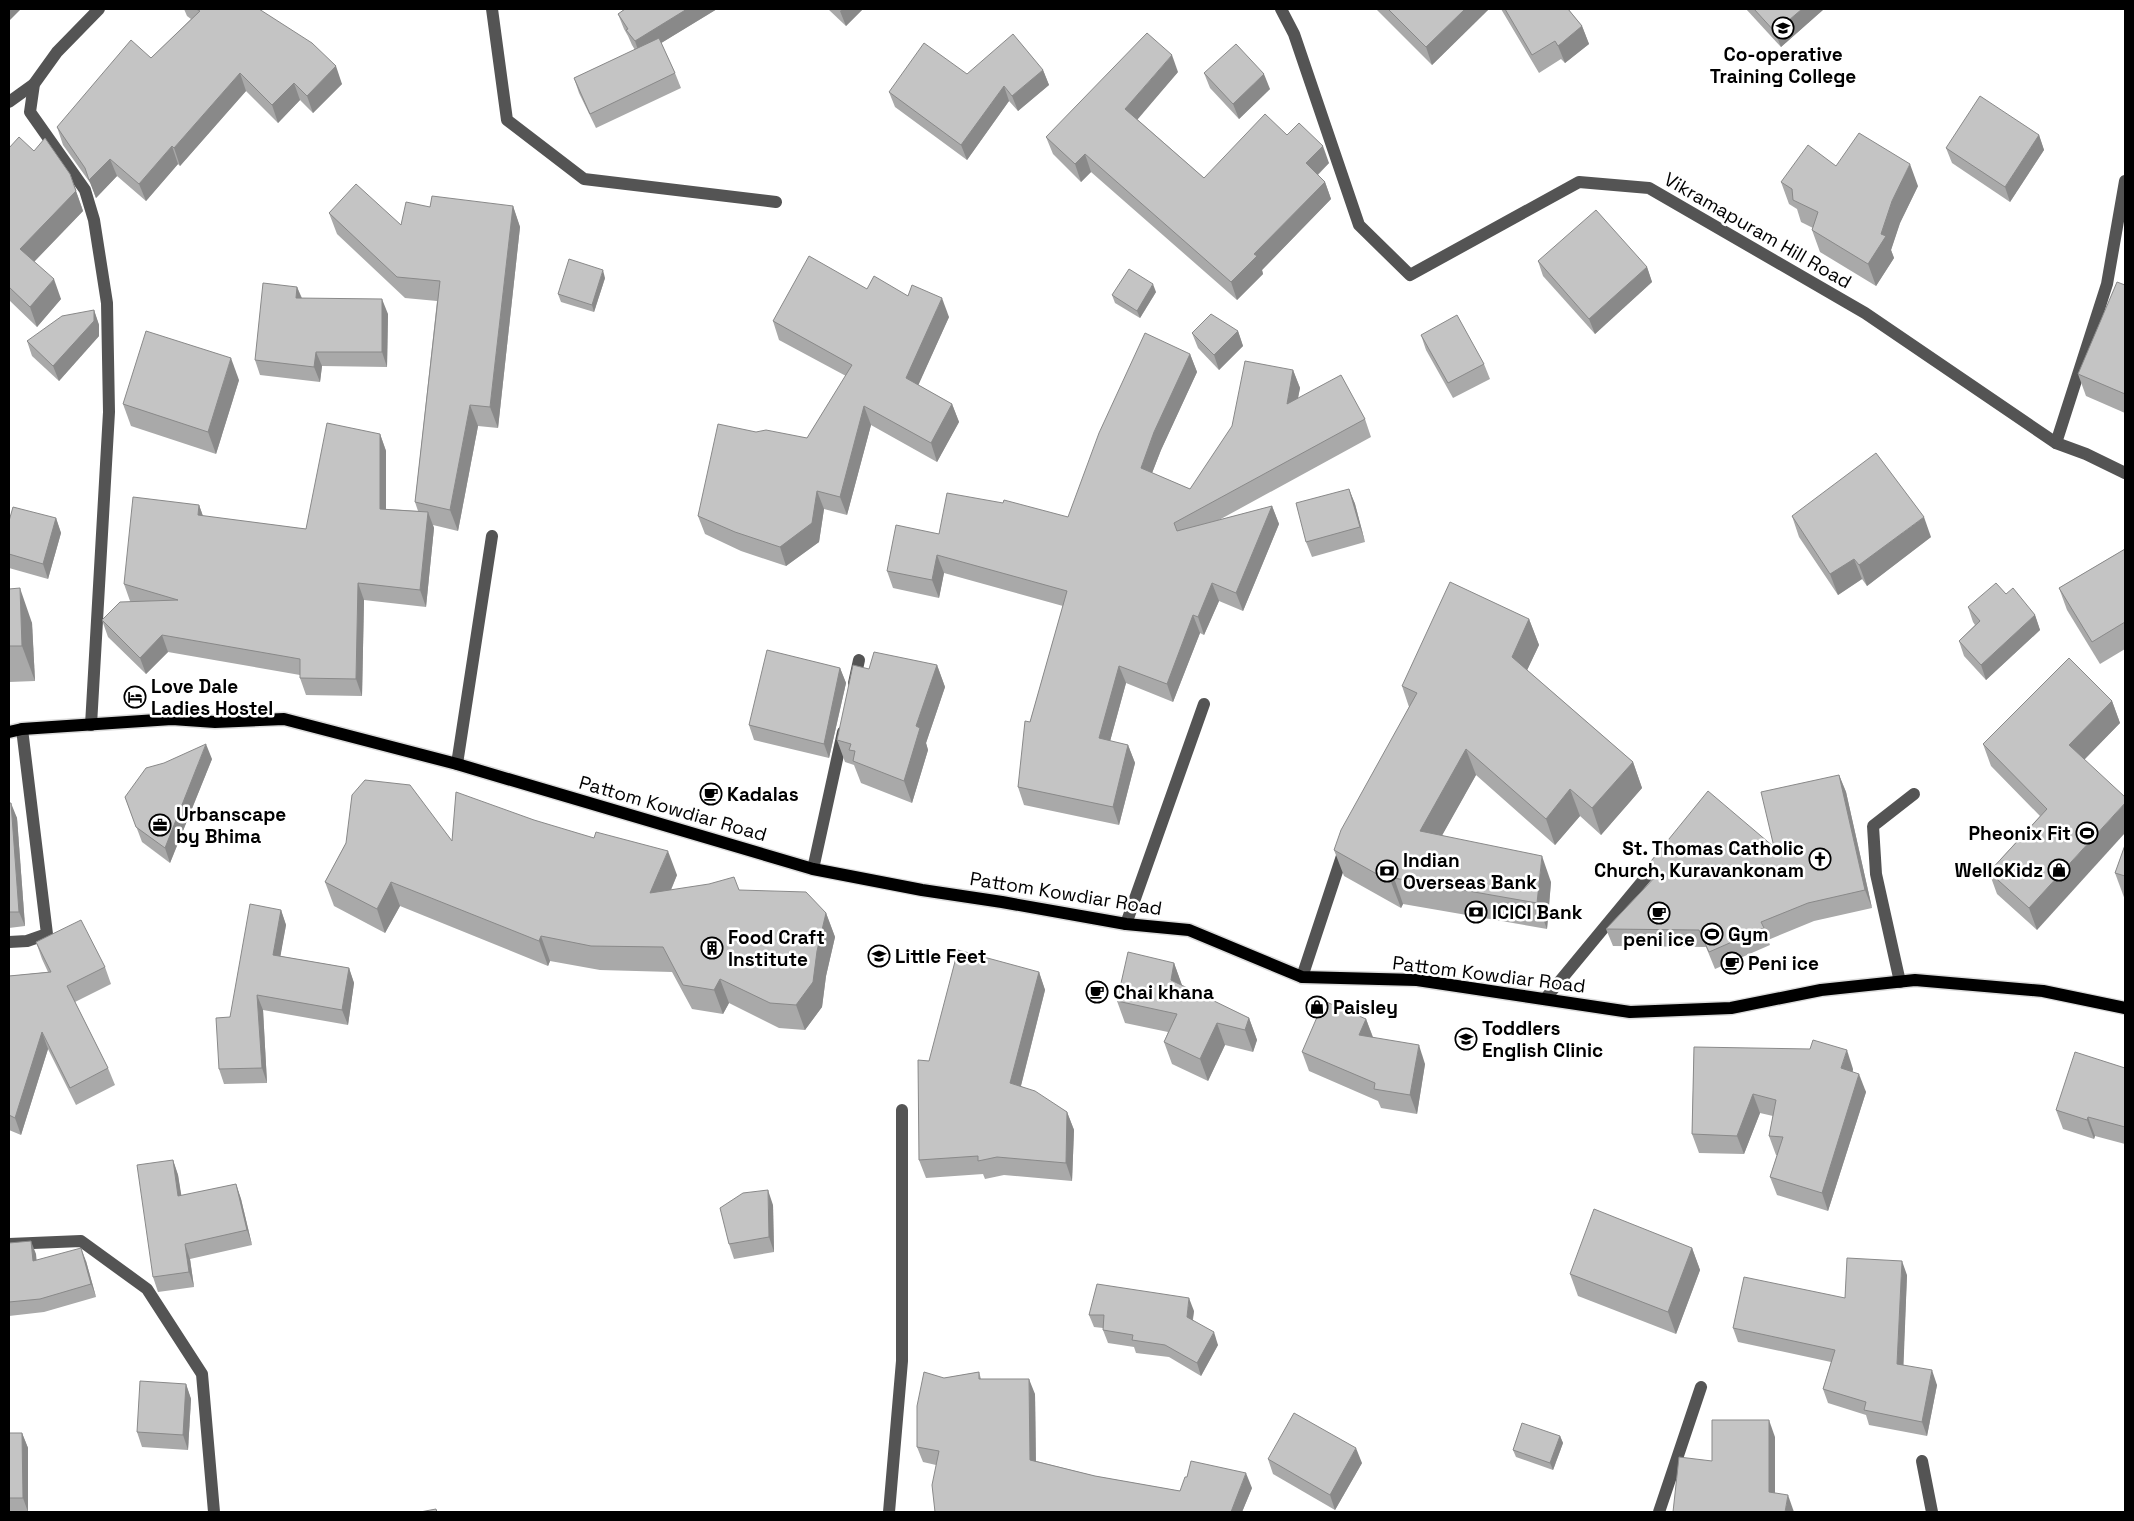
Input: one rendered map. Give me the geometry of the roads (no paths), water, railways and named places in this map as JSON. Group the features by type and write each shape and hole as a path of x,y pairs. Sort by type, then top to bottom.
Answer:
{"main road":[{"name":"Pattom Kowdiar Road","path":"15,730 172,719 215,722 284,719 458,764 813,868 922,890 1126,924 1189,930 1302,977 1417,980 1630,1012 1731,1008 1821,990 1915,980 2043,991 2125,1008"}],"street":[{"path":"9,102 34,84 57,52 99,9"},
{"path":"492,9 506,120 584,179 776,202"},
{"name":"Vikramapuram Hill Road","path":"1281,9 1294,34 1359,225 1410,275 1579,182 1649,188 1865,313 2056,442 2125,473"},
{"path":"34,84 30,112 86,190 94,220 107,303 109,412 91,725"},
{"path":"2056,442 2108,284 2125,182"},
{"path":"458,764 492,536"},
{"path":"850,698 859,660"},
{"path":"1126,924 1204,704"},
{"path":"813,868 846,717"},
{"path":"9,942 27,940 47,934 15,730"},
{"path":"1900,982 1876,874 1873,826 1914,794"},
{"path":"1302,977 1349,835"},
{"path":"1545,1000 1665,854"},
{"path":"889,1512 902,1361 902,1110"},
{"path":"9,1244 81,1241 147,1289 202,1374 214,1512"},
{"path":"1659,1512 1701,1387"},
{"path":"1922,1461 1932,1512"}],"place":[{"name":"Co-operative Training College","path":"1783,28"},
{"name":"Love Dale Ladies Hostel","path":"135,697"},
{"name":"Kadalas","path":"711,794"},
{"name":"Urbanscape by Bhima","path":"160,825"},
{"name":"Pheonix Fit","path":"2087,833"},
{"name":"St. Thomas Catholic Church, Kuravankonam","path":"1820,859"},
{"name":"WelloKidz","path":"2059,870"},
{"name":"Indian Overseas Bank","path":"1387,871"},
{"name":"ICICI Bank","path":"1476,912"},
{"name":"peni ice","path":"1659,913"},
{"name":"Gym","path":"1712,934"},
{"name":"Food Craft Institute","path":"712,948"},
{"name":"Little Feet","path":"879,956"},
{"name":"Peni ice","path":"1732,963"},
{"name":"Chai khana","path":"1097,992"},
{"name":"Paisley","path":"1317,1007"},
{"name":"Toddlers English Clinic","path":"1466,1039"}]}
